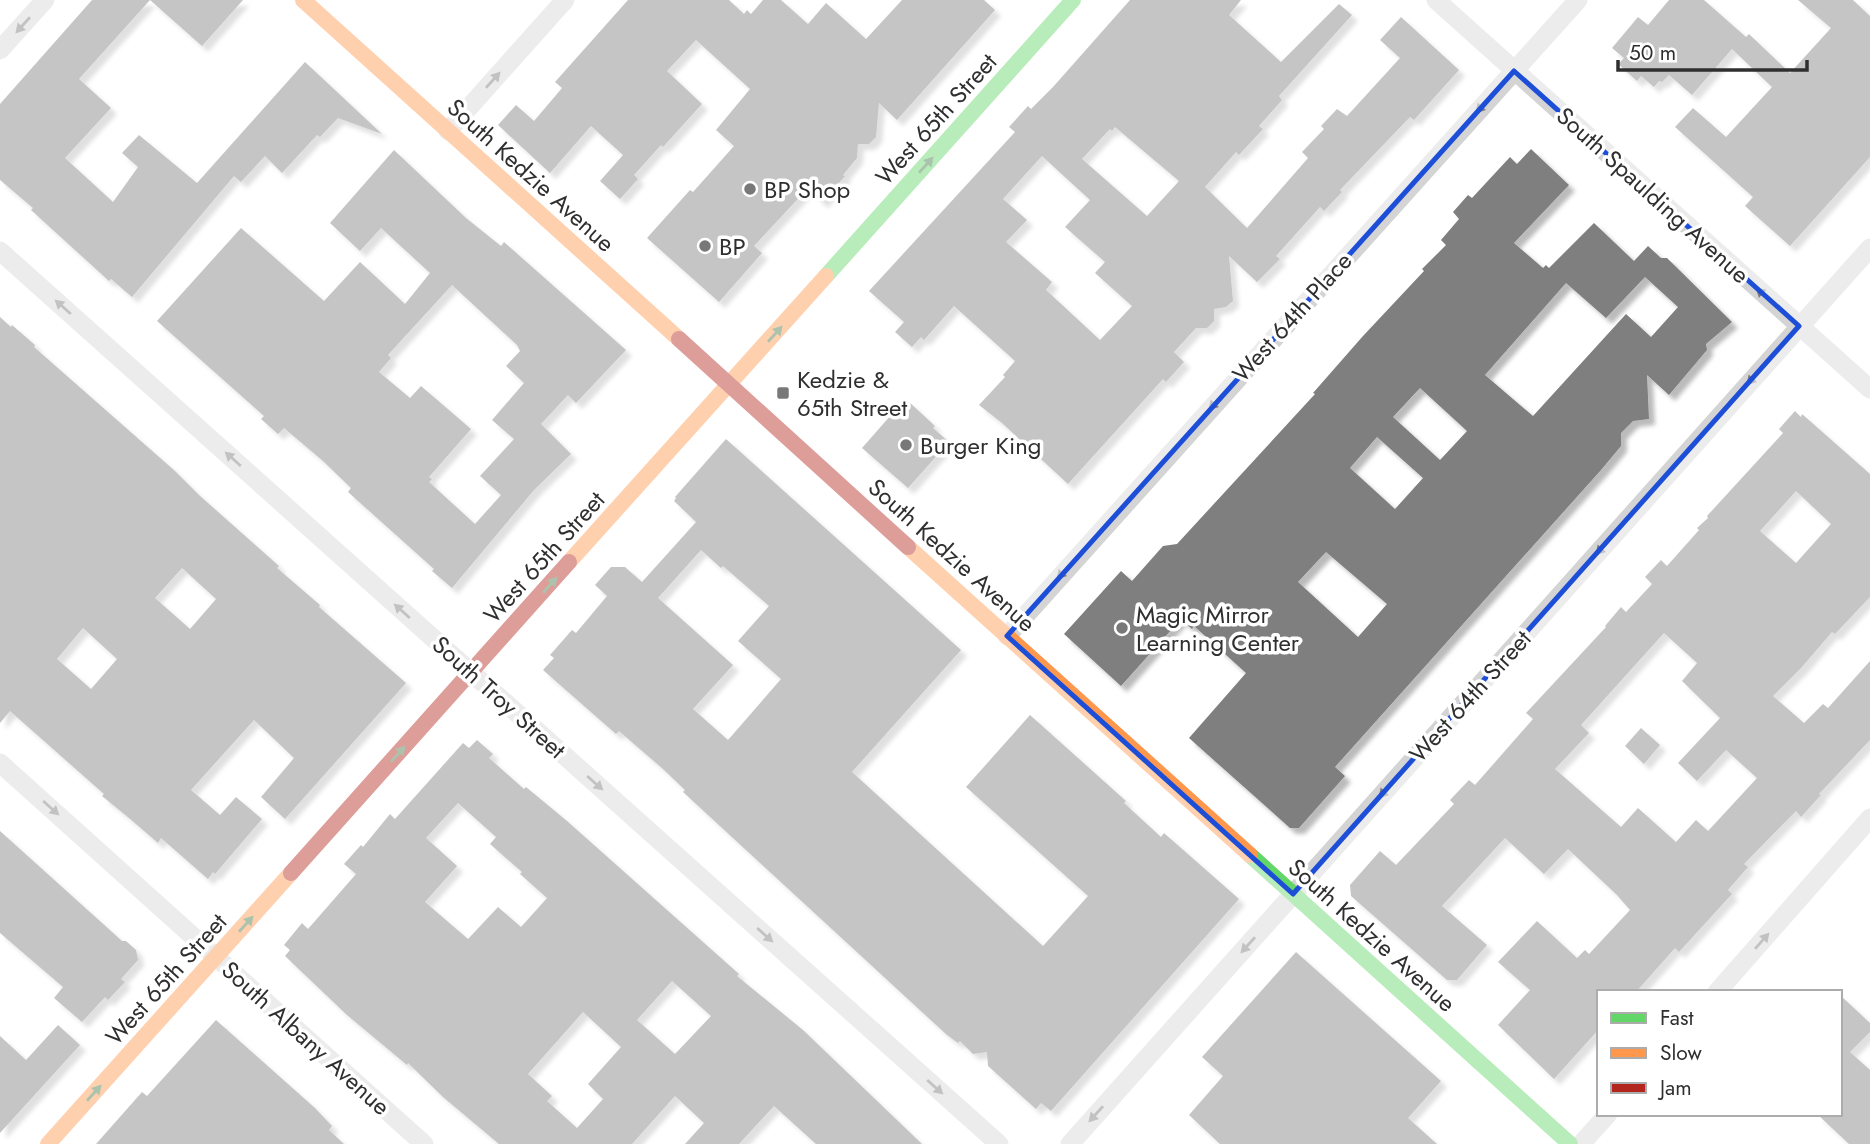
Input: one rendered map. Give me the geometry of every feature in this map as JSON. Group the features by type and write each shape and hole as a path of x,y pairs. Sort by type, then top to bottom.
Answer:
{"main road":[{"name":"South Kedzie Avenue","path":"303,0 1570,1144"},
{"name":"West 65th Street","path":"48,1144 1073,0"}],"street":[{"path":"0,50 45,0"},
{"path":"448,131 565,0"},
{"name":"South Spaulding Avenue","path":"1436,0 1870,390"},
{"name":"West 64th Place","path":"1007,636 1578,0"},
{"name":"West 64th Street","path":"1070,1144 1870,248"},
{"name":"South Troy Street","path":"0,251 999,1144"},
{"name":"South Albany Avenue","path":"0,763 424,1144"},
{"path":"1719,990 1870,818"},
{"path":"1581,1144 1606,1116"}],"highlighted area":[{"path":"1514,71 1799,326 1293,894 1007,636"}],"building":[{"path":"92,0 150,0 79,79 111,108 65,158 113,202 138,167 122,153 139,135 197,183 305,62 382,134 338,118 320,137 317,135 282,173 265,156 241,182 234,176 132,297 111,279 109,281 0,180 0,104"},
{"path":"150,0 243,0 202,46"},
{"path":"628,0 729,0 744,14 747,10 751,14 763,0 781,0 808,24 826,3 866,39 902,0 984,0 995,10 897,120 879,103 876,137 869,144 858,144 857,158 843,175 845,176 822,202 808,188 754,246 762,253 719,302 647,238 734,146 716,130 750,89 696,40 667,71 702,104 634,175 638,179 620,199 600,181 623,155 591,126 550,173 498,125 516,105 534,121 562,88 555,82"},
{"path":"1130,0 1241,0 1229,15 1281,62 1339,4 1352,15 1279,96 1282,100 1259,126 1263,129 1239,155 1236,152 1205,187 1247,228 1308,158 1302,152 1324,129 1321,126 1337,109 1347,116 1400,58 1380,40 1401,17 1459,70 1414,120 1410,117 1340,190 1342,192 1324,211 1320,207 1276,256 1280,259 1257,282 1229,256 1233,301 1226,307 1214,309 1214,321 1207,328 1196,328 1174,352 1184,362 1166,382 1163,379 1068,484 979,405 1005,377 1003,375 1015,361 954,306 924,340 921,337 912,347 895,332 904,322 869,291 1015,132 1009,127 1028,106 1031,109","holes":["1115,127 1179,181 1147,216 1082,159","1042,156 1090,200 1065,227 1105,262 1095,273 1132,306 1100,340 1046,290 1052,282 1006,242 1027,220 1003,199"]},
{"path":"1669,0 1704,0 1746,37 1749,34 1790,73 1831,28 1798,0 1853,0 1870,16 1870,157 1790,246 1745,206 1753,197 1675,127 1693,108 1726,137 1772,87 1732,49 1692,95 1669,75 1654,87 1641,76 1637,81 1618,64 1624,58 1612,48 1638,17 1648,25"},
{"path":"1531,149 1569,185 1514,243 1543,268 1546,265 1549,268 1594,223 1634,261 1648,246 1661,258 1667,258 1732,322 1706,344 1707,350 1669,395 1647,375 1649,419 1633,421 1621,433 1621,446 1601,470 1335,767 1345,776 1299,828 1290,828 1189,738 1246,673 1194,626 1192,629 1181,619 1121,686 1064,634 1121,571 1132,581 1163,546 1177,544 1315,394 1313,393 1363,336 1446,245 1441,240 1459,219 1453,212 1468,195 1472,198 1510,157 1517,164","holes":["1645,277 1678,307 1651,337 1626,314 1533,416 1485,375 1566,283 1606,318","1420,388 1467,431 1440,460 1393,417","1377,437 1423,478 1395,509 1350,468","1326,552 1387,604 1358,637 1298,582"]},
{"path":"394,150 466,218 501,246 504,242 626,350 576,403 568,395 541,424 571,454 534,490 452,588 348,492 351,488 323,461 284,428 278,434 261,419 264,416 157,321 241,228 324,301 360,262 405,304 430,273 381,228 360,251 330,223","holes":["452,285 517,345 520,351 506,366 524,383 492,420 514,439 480,476 501,495 475,524 429,482 432,479 429,477 471,429 421,386 410,398 379,372 391,358 388,355"]},
{"path":"0,317 35,345 34,347 175,471 279,566 277,568 320,605 319,607 406,683 285,819 261,797 294,758 254,720 191,790 220,815 236,797 262,819 208,879 161,838 158,843 102,796 104,794 10,711 0,723","holes":["182,568 216,599 190,629 155,598","83,628 117,659 91,689 57,659"]},
{"name":"Burger King","path":"908,401 949,442 908,488 862,448 891,415 894,417"},
{"path":"1795,411 1801,417 1802,414 1870,474 1870,597 1835,634 1832,632 1773,696 1804,723 1823,704 1828,708 1870,661 1870,740 1801,817 1796,811 1744,864 1748,867 1728,890 1732,894 1679,952 1675,948 1638,990 1597,990 1597,1031 1554,1079 1498,1025 1530,990 1498,962 1537,921 1577,958 1585,950 1589,954 1630,910 1617,895 1568,849 1544,874 1505,838 1442,906 1487,945 1457,980 1447,980 1351,896 1350,885 1380,851 1396,865 1454,804 1450,800 1469,780 1475,785 1533,719 1526,713 1606,627 1621,607 1626,612 1652,584 1645,577 1661,560 1667,566 1699,530 1697,528 1707,516 1783,433 1779,429","holes":["1796,491 1831,524 1796,563 1760,531","1664,633 1697,663 1682,681 1720,718 1678,763 1697,781 1726,750 1757,778 1708,831 1696,820 1676,842 1638,808 1621,827 1555,769 1589,733 1581,725"]},
{"path":"726,439 961,650 852,772 1043,946 1088,896 966,787 1030,715 1126,801 1124,803 1161,837 1164,833 1239,899 1051,1111 1041,1103 1036,1109 988,1066 987,1052 973,1054 960,1041 958,1043 947,1035 683,792 685,790 663,769 619,731 616,734 543,670 554,658 550,655 572,630 576,633 607,596 595,585 611,567 625,567 642,582 696,522 674,501","holes":["701,550 721,568 723,566 769,606 738,641 781,679 728,740 693,709 733,665 658,598"]},
{"path":"1641,728 1660,745 1644,764 1625,746"},
{"path":"477,740 493,754 489,758 524,789 526,787 567,821 739,974 737,976 803,1030 922,1144 816,1144 774,1106 739,1144 685,1144 704,1123 675,1096 632,1144 499,1144 443,1097 408,1063 407,1065 347,1015 285,956 290,950 284,945 302,923 308,929 356,874 344,864 361,845 363,847 390,814 395,819 463,743 469,748","holes":["458,803 496,837 490,844 547,898 521,927 498,907 468,939 425,902 457,866 426,838","672,981 711,1016 675,1054 637,1020","583,1012 621,1047 588,1084 603,1099 577,1128 547,1101 552,1096 528,1074"]},
{"path":"0,831 122,941 126,941 136,950 138,960 121,979 125,982 108,1000 105,997 82,1022 54,998 63,987 0,933"},
{"path":"1296,952 1441,1081 1408,1118 1437,1144 1220,1144 1189,1115 1223,1076 1202,1057"},
{"path":"1842,997 1870,1023 1870,1032 1850,1052 1870,1070 1870,1144 1849,1144 1819,1116 1842,1116"},
{"path":"216,1020 315,1108 332,1126 329,1130 344,1144 96,1144 142,1092 147,1096"},
{"path":"58,1025 80,1045 0,1133 0,1036 26,1060"}],"traffic: fast":[{"path":"826,276 1073,0"},
{"path":"1250,855 1570,1144"}],"traffic: slow":[{"path":"303,0 679,339"},
{"path":"569,562 826,276"},
{"path":"908,547 1250,855"},
{"path":"48,1144 291,873"}],"traffic: jam":[{"path":"679,339 908,547"},
{"path":"291,873 569,562"}],"place":[{"name":"BP Shop","path":"750,189"},
{"name":"BP","path":"705,246"},
{"name":"Kedzie & 65th Street","path":"783,393"},
{"name":"Burger King","path":"906,445"},
{"name":"Magic Mirror Learning Center","path":"1122,628"}]}
